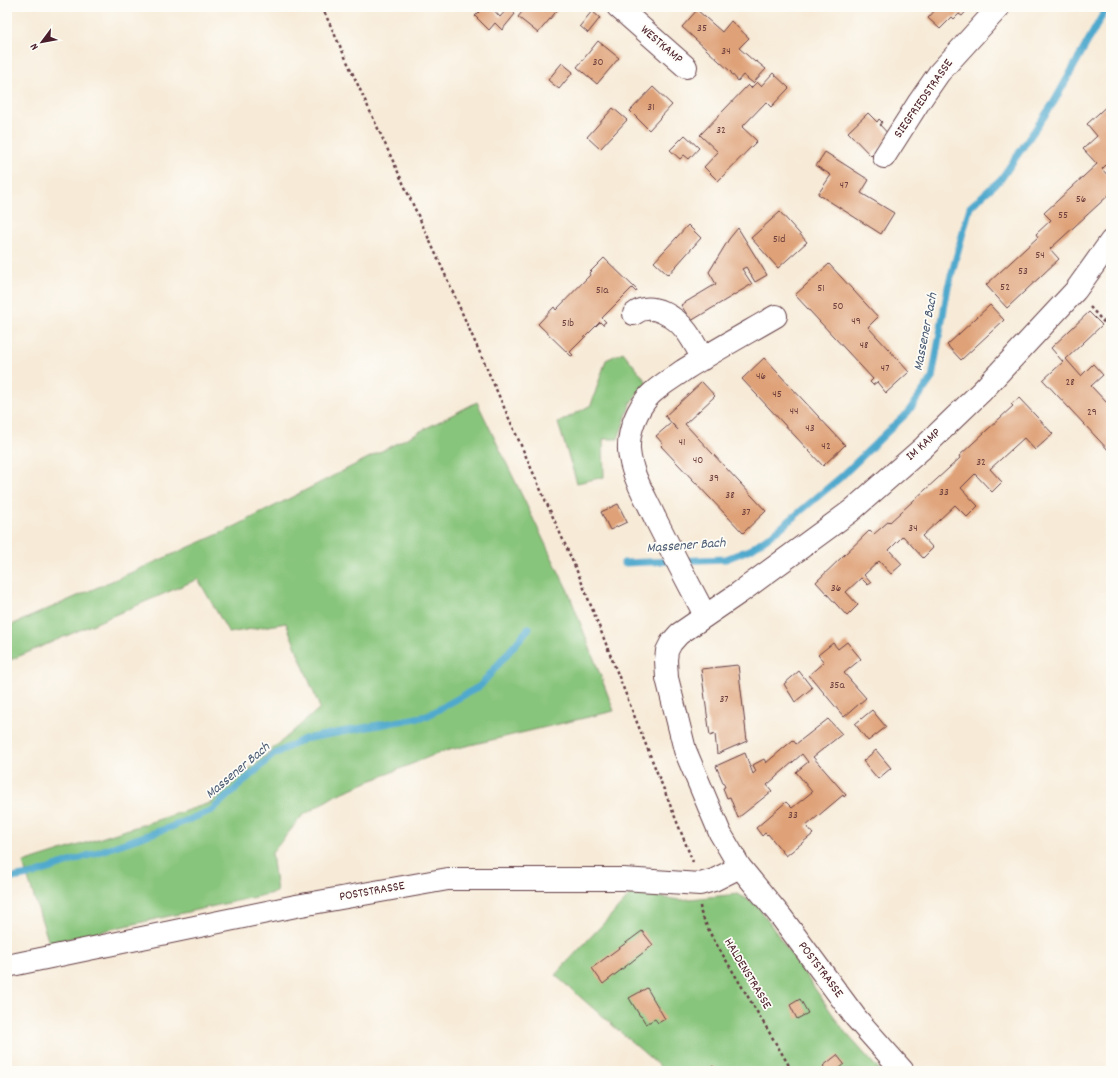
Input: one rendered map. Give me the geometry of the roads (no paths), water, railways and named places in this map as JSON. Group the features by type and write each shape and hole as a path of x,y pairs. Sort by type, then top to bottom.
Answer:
{"street":[{"name":"WESTKAMP","path":"618,7 686,67"},
{"name":"SIEGFRIEDSTRASSE","path":"884,157 939,73 999,7"},
{"name":"IM KAMP","path":"666,660 667,651 671,643 679,634 851,511 924,447 982,391 1076,290 1111,241"},
{"path":"634,314 639,310 650,308 674,318 688,332 703,359"},
{"path":"705,615 637,481 631,463 629,449 631,433 642,405 650,395 662,385 776,316"},
{"name":"POSTSTRASSE","path":"666,660 667,678 685,750 720,833 740,867 782,918 856,1018 903,1071"},
{"name":"POSTSTRASSE","path":"7,966 296,906 448,879 623,879 697,883 714,880 740,867"}],"waterway":[{"name":"Massener Bach","path":"624,563 726,559 751,549 777,531 841,477 908,412 932,378 948,287 970,207 1001,179 1054,102 1107,7"},
{"name":"Massener Bach","path":"7,879 34,874 171,827 212,810 273,755 304,739 427,716 480,686 529,628"}]}
